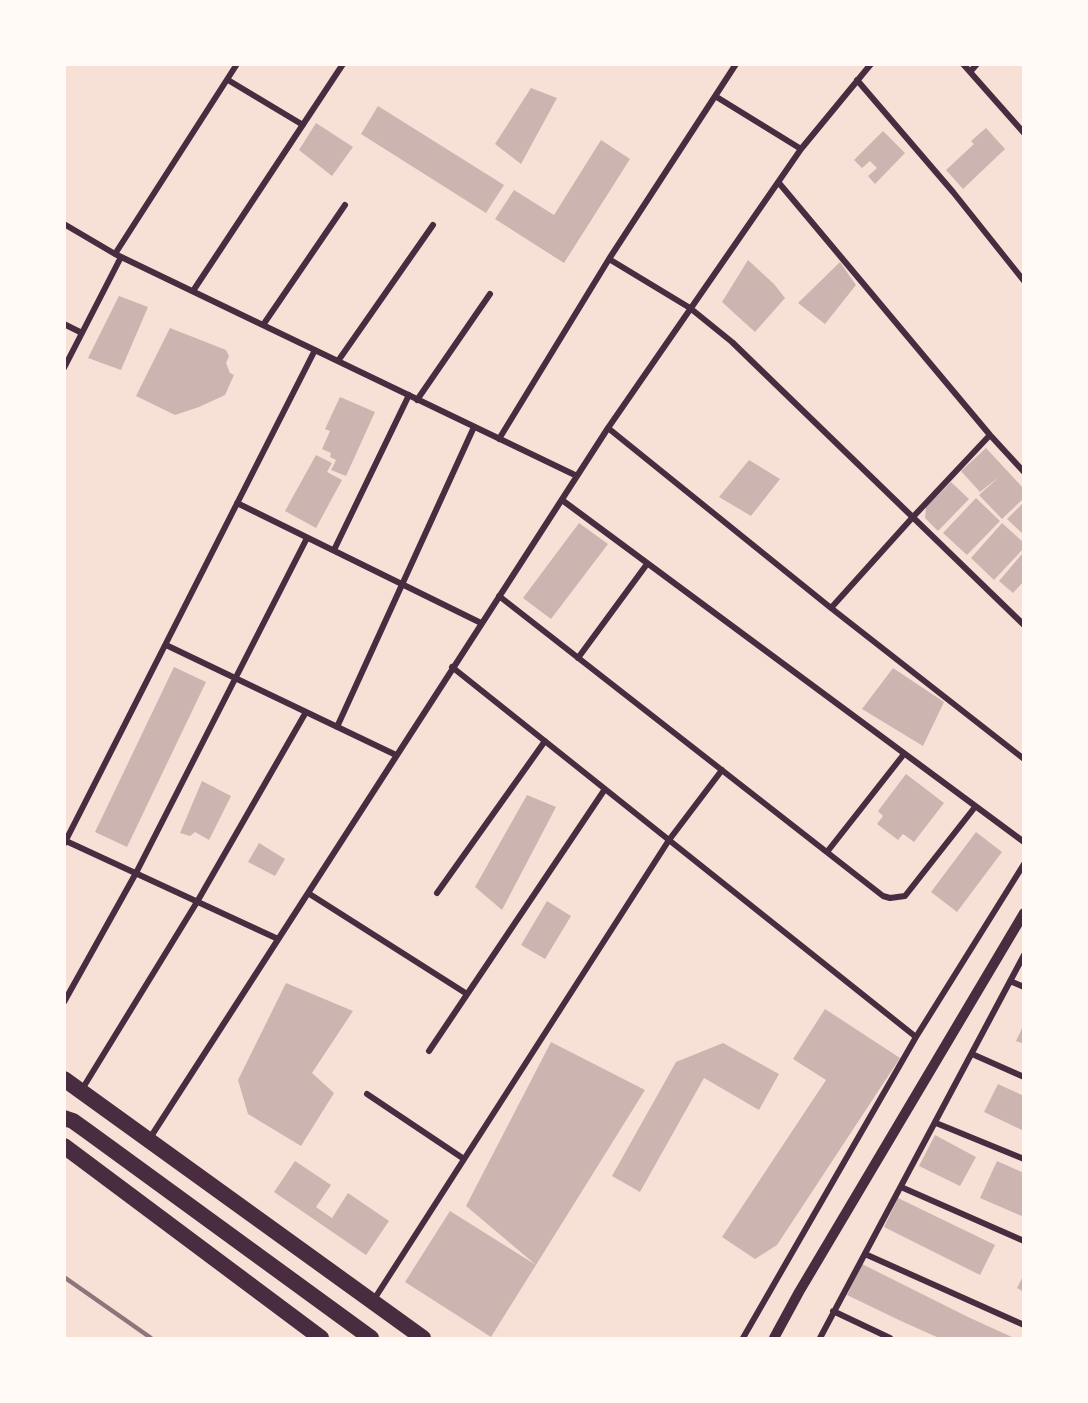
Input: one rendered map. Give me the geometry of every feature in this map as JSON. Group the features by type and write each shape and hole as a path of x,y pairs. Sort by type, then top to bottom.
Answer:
{"highway":[{"path":"64,1079 423,1338"},
{"path":"64,1118 73,1121 87,1131 371,1338"},
{"path":"64,1146 321,1338"}],"street":[{"path":"64,368 118,255 237,64"},
{"path":"193,291 343,64"},
{"path":"499,439 609,259 736,64"},
{"path":"148,1141 608,428 801,148 871,64"},
{"path":"963,64 1023,133"},
{"path":"970,72 977,64"},
{"path":"228,80 303,124"},
{"path":"857,80 952,192 1023,281"},
{"path":"716,96 801,148"},
{"path":"779,183 1023,472"},
{"path":"263,325 345,205"},
{"path":"64,224 118,255 577,476"},
{"path":"338,361 433,225"},
{"path":"609,259 690,308 732,342 1023,625"},
{"path":"417,400 490,294"},
{"path":"64,324 82,333"},
{"path":"278,939 136,873 65,843 315,350"},
{"path":"334,550 409,396"},
{"path":"337,727 474,427"},
{"path":"608,428 1023,759"},
{"path":"831,608 990,435"},
{"path":"562,500 1023,842"},
{"path":"237,503 481,623"},
{"path":"64,1002 136,873 307,538"},
{"path":"578,658 647,564"},
{"path":"499,596 883,896 890,898 905,896 975,807"},
{"path":"166,645 396,755"},
{"path":"452,667 916,1037"},
{"path":"81,1091 197,902 306,712"},
{"path":"437,892 545,741"},
{"path":"827,852 904,754"},
{"path":"372,1303 669,840 722,770"},
{"path":"429,1052 605,789"},
{"path":"743,1338 916,1037 1023,864"},
{"path":"308,893 467,994"},
{"path":"774,1338 1023,913"},
{"path":"820,1338 936,1123 1023,955"},
{"path":"1010,981 1023,987"},
{"path":"972,1054 1023,1077"},
{"path":"367,1094 464,1159"},
{"path":"936,1123 1023,1158"},
{"path":"901,1187 1023,1241"},
{"path":"865,1254 1023,1325"},
{"path":"833,1311 890,1338"}],"building":[{"path":"531,88 557,98 521,164 495,144"},
{"path":"378,106 504,185 486,213 361,134"},
{"path":"316,123 353,147 332,176 299,150"},
{"path":"986,128 1005,149 963,189 946,170 974,144 971,141"},
{"path":"883,131 905,153 875,184 868,176 877,168 870,161 862,168 854,160"},
{"path":"601,140 630,159 564,263 495,219 514,190 554,215"},
{"path":"748,260 774,284 785,298 755,332 722,302"},
{"path":"840,262 856,285 825,324 798,303"},
{"path":"119,296 148,307 121,370 88,358"},
{"path":"170,328 226,350 229,356 226,363 230,373 234,375 225,395 175,415 136,396"},
{"path":"340,397 375,412 346,476 331,470 336,460 330,457 331,453 322,449 330,431 325,429"},
{"path":"986,448 1024,489 1024,498 1002,519 979,495 1000,476 980,492 961,471"},
{"path":"316,455 332,463 327,472 342,480 316,528 285,511"},
{"path":"749,460 780,479 751,516 719,497"},
{"path":"951,482 969,499 938,531 925,518 926,507"},
{"path":"976,498 1000,521 967,555 943,533"},
{"path":"1024,502 1024,535 1007,519"},
{"path":"579,523 608,544 551,619 523,598"},
{"path":"1002,523 1024,543 1024,548 994,580 971,558"},
{"path":"1022,554 1024,556 1024,581 1013,593 999,581"},
{"path":"174,667 206,682 127,847 95,832"},
{"path":"893,668 944,702 923,746 862,709"},
{"path":"906,774 944,803 914,842 903,834 898,840 877,824 883,816 878,811"},
{"path":"202,781 231,796 209,840 195,832 190,836 180,833"},
{"path":"527,795 556,807 502,910 475,887"},
{"path":"976,832 1002,852 957,912 931,892"},
{"path":"259,843 285,859 275,876 248,862"},
{"path":"547,901 571,916 545,959 521,945"},
{"path":"286,983 353,1011 312,1073 334,1093 301,1146 248,1114 238,1080"},
{"path":"825,1009 900,1058 777,1245 755,1259 722,1237 826,1080 793,1059"},
{"path":"1024,1024 1024,1044 1016,1041"},
{"path":"551,1042 645,1090 536,1265 466,1206"},
{"path":"723,1043 779,1074 759,1110 704,1078 640,1192 612,1176 676,1062"},
{"path":"998,1084 1024,1096 1024,1131 984,1112"},
{"path":"935,1135 976,1157 960,1186 919,1166"},
{"path":"295,1161 331,1185 316,1207 332,1218 348,1193 389,1221 366,1255 274,1192"},
{"path":"997,1161 1024,1173 1024,1217 980,1198"},
{"path":"898,1198 995,1245 980,1275 884,1227"},
{"path":"450,1211 536,1265 491,1337 405,1282"},
{"path":"862,1264 1014,1338 939,1338 847,1295"},
{"path":"1024,1274 1024,1292 1017,1288"}],"railway":[{"path":"64,1277 151,1338"}]}
